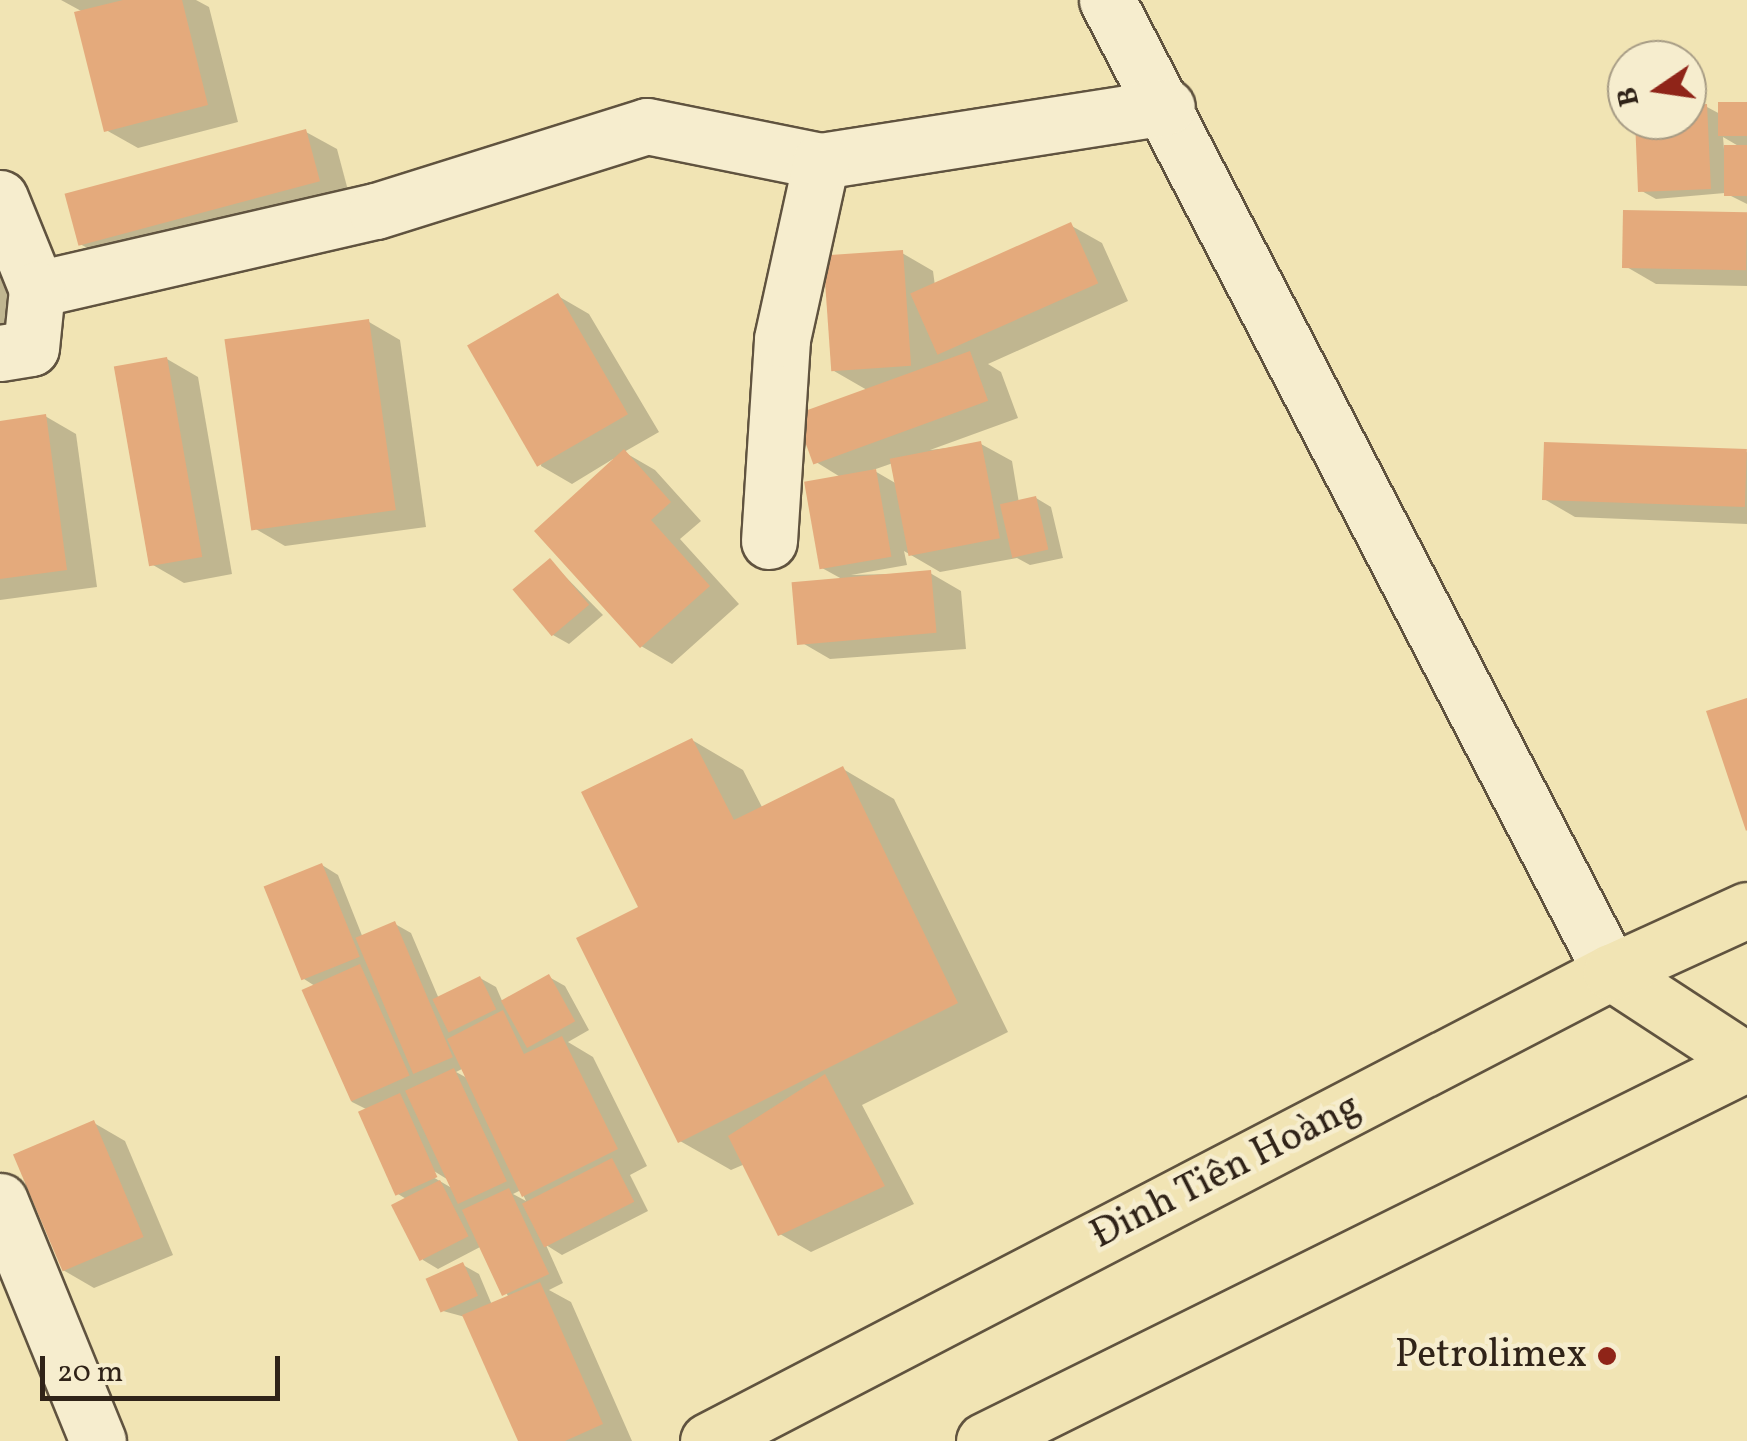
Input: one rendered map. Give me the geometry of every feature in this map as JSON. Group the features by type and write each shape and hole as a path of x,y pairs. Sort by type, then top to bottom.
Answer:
{"highway":[{"name":"Đinh Tiên Hoàng","path":"708,1441 1611,972 1747,910"},
{"path":"1611,972 1747,1062"},
{"path":"984,1441 1747,1062"}],"street":[{"path":"1107,0 1166,107 1611,972"},
{"path":"37,289 376,211 647,126 821,161 1166,107"},
{"path":"769,542 782,339 821,161"},
{"path":"0,198 37,289 30,348 0,353"},
{"path":"0,1201 98,1441"}],"building":[{"path":"123,0 182,0 208,105 104,132 74,12"},
{"path":"1718,102 1747,102 1747,136 1718,136"},
{"path":"1707,104 1711,189 1638,192 1636,140 1707,140"},
{"path":"306,129 320,181 78,246 65,194"},
{"path":"1724,145 1747,145 1747,196 1724,196"},
{"path":"1623,210 1747,212 1746,270 1622,268"},
{"path":"1071,222 1098,283 937,355 910,294"},
{"path":"903,250 911,366 831,371 823,256"},
{"path":"558,293 628,414 537,467 467,346"},
{"path":"369,319 396,510 251,530 224,339"},
{"path":"970,351 988,401 813,464 795,415"},
{"path":"167,357 202,557 149,566 114,366"},
{"path":"46,414 67,570 0,579 0,421"},
{"path":"981,441 1000,538 909,556 890,459"},
{"path":"1544,442 1747,449 1745,507 1542,500"},
{"path":"624,449 671,502 651,520 710,586 640,648 534,531"},
{"path":"876,469 891,557 820,569 804,482"},
{"path":"1036,496 1048,550 1012,558 1000,504"},
{"path":"550,558 589,605 552,636 512,589"},
{"path":"931,570 936,633 797,645 792,582"},
{"path":"1747,698 1747,830 1746,831 1706,711"},
{"path":"692,738 734,820 843,766 958,1003 678,1143 576,938 638,907 581,792"},
{"path":"322,863 360,957 301,980 264,887"},
{"path":"395,921 453,1057 413,1074 355,938"},
{"path":"360,964 410,1075 351,1101 302,990"},
{"path":"549,974 575,1021 527,1048 501,1001"},
{"path":"480,976 496,1009 449,1032 432,999"},
{"path":"503,1010 524,1054 562,1036 618,1149 522,1197 447,1039"},
{"path":"454,1068 507,1181 458,1204 405,1091"},
{"path":"825,1074 885,1186 778,1236 728,1136"},
{"path":"400,1093 437,1177 395,1196 358,1112"},
{"path":"94,1120 144,1237 63,1271 13,1154"},
{"path":"612,1158 634,1202 544,1248 522,1204"},
{"path":"440,1180 469,1236 420,1261 391,1205"},
{"path":"509,1188 549,1274 502,1296 462,1210"},
{"path":"463,1262 478,1296 441,1312 426,1279"},
{"path":"540,1282 603,1424 565,1441 518,1441 462,1315"}],"place":[{"name":"Petrolimex","path":"1607,1356"}]}
